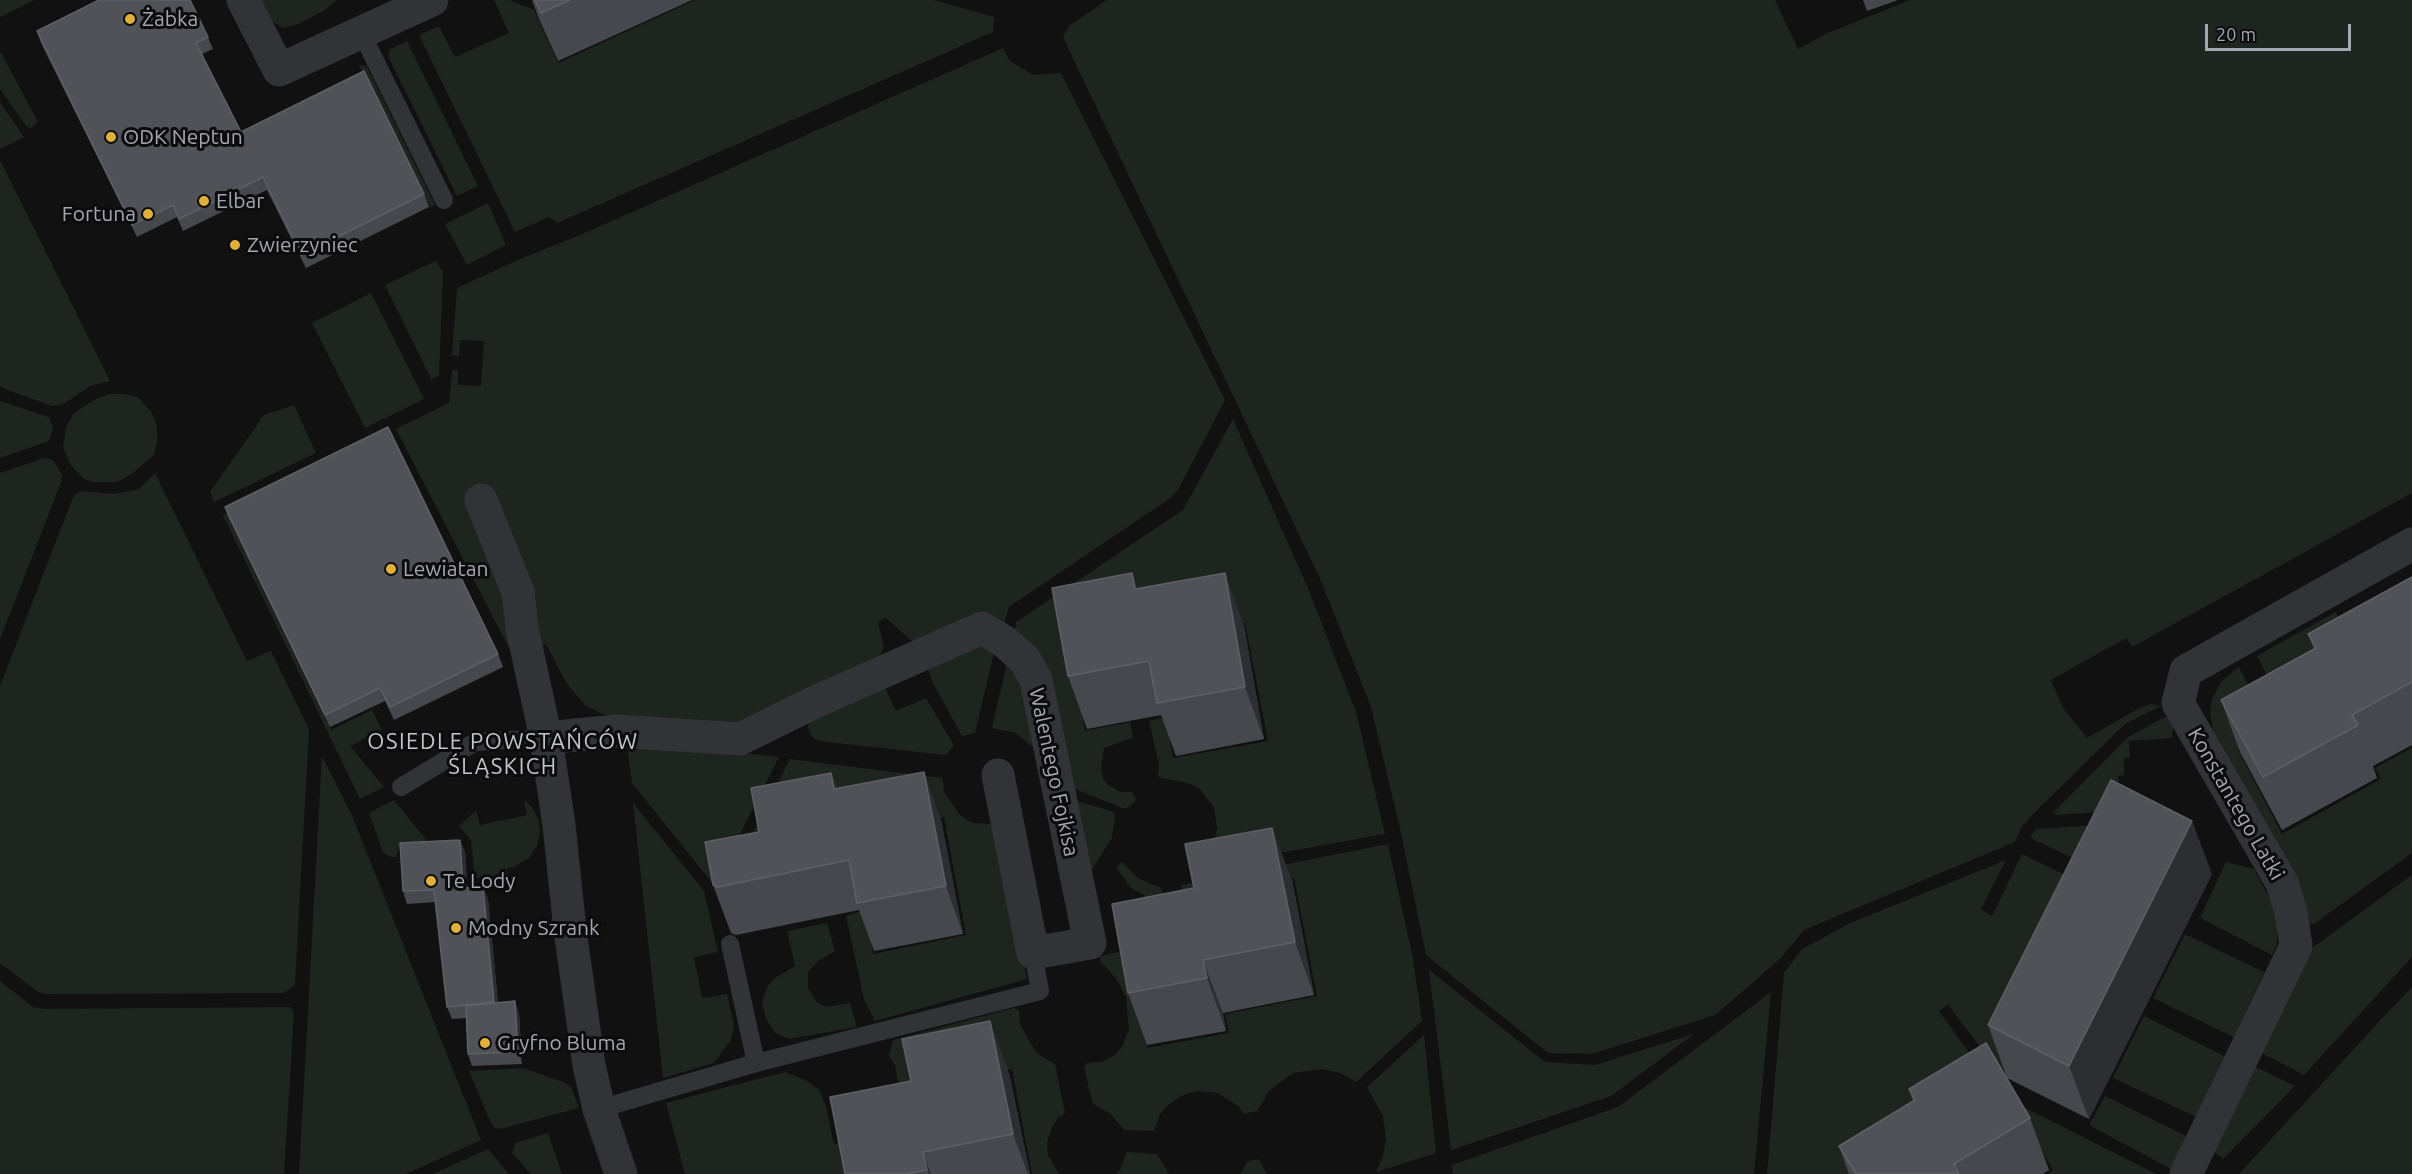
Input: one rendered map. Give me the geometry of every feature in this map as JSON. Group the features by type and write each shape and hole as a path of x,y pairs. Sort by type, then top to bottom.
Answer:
{"street":[{"path":"243,0 279,70 362,34 386,10 432,0"},
{"path":"481,500 518,592 522,628 546,738 589,1065 599,1109 621,1174"},
{"name":"Konstantego Latki","path":"2186,1174 2296,946 2291,912 2282,883 2178,703 2186,671 2412,544"},
{"name":"Walentego Fojkisa","path":"546,738 617,731 740,739 815,702 982,628 1005,642 1025,660 1036,680 1090,943 1033,953"},
{"path":"998,775 1033,953"}],"lane":[{"path":"362,34 444,200"},
{"path":"401,787 475,742 546,738"},
{"path":"730,944 756,1063"},
{"path":"599,1109 756,1063 1040,991 1033,953"}],"shaded area":[{"path":"0,0 34,0 0,17"},
{"path":"258,0 337,0 325,10 298,24 283,28 268,19"},
{"path":"494,0 509,0 534,10 558,63 695,0 934,0 994,17 993,32 557,223 549,217 515,232 419,35 439,26 455,57 509,33"},
{"path":"1107,0 1775,0 1798,49 1828,33 1910,0 2412,0 2412,493 2132,647 2126,638 2051,680 2063,708 2087,738 2141,707 2151,704 2161,706 2125,724 2030,817 2021,828 2015,842 1804,930 1780,959 1715,1015 1592,1054 1548,1053 1426,955 1401,833 1371,707 1321,581 1063,37 1069,26"},
{"path":"407,41 478,186 457,196 388,56 390,49"},
{"path":"1003,48 1009,60 1033,75 1061,73 1225,400 1178,490 1169,499 1009,607 1002,631 916,645 885,617 878,622 884,647 880,655 733,725 602,714 585,705 567,684 546,644 510,650 396,429 449,403 452,370 458,370 458,385 481,386 484,341 460,340 459,356 452,355 457,288"},
{"path":"0,51 38,122 31,128 26,126 0,89"},
{"path":"359,65 367,67 435,205 430,207"},
{"path":"0,102 24,137 0,149"},
{"path":"0,160 110,381 90,386 62,405 52,406 0,387"},
{"path":"488,203 506,245 467,265 445,224"},
{"path":"436,261 443,272 439,376 431,379 385,285"},
{"path":"371,293 424,399 365,428 312,323"},
{"path":"109,394 138,397 152,413 157,426 157,441 154,455 130,475 117,482 93,482 84,479 70,464 63,447 66,427 74,413 92,401"},
{"path":"0,401 49,417 53,428 49,441 0,458"},
{"path":"294,405 316,453 214,502 210,492 264,415"},
{"path":"1233,419 1308,588 1356,712 1385,834 1196,868 1212,847 1215,838 1217,828 1214,808 1200,789 1191,784 1158,777 1159,765 1149,721 1166,717 1173,758 1268,741 1245,623 1156,640 1068,639 1085,731 1130,722 1133,738 1104,748 1101,768 1103,778 1108,785 1120,792 1132,792 1136,799 1125,809 1068,786 1014,639 1016,622 1183,510"},
{"path":"45,458 53,460 62,475 62,480 0,639 0,473"},
{"path":"321,467 323,471 228,518 331,730 372,710 382,730 350,746 384,787 360,799 223,515"},
{"path":"155,473 247,661 271,651 309,729 295,985 284,993 47,994 38,992 0,963 0,686 74,495 81,491 114,494 139,489"},
{"path":"2336,612 2362,665 2291,722 2257,656"},
{"path":"976,645 994,652 975,733 962,736 932,681 927,665"},
{"path":"1007,663 1021,675 1033,747 1016,733 992,728"},
{"path":"2239,667 2271,731 2238,750 2282,834 2381,779 2375,768 2412,748 2412,853 2314,924 2308,923 2215,737 2210,715 2212,699 2221,682"},
{"path":"883,683 896,711 926,698 954,745 946,755 818,741 811,736 808,728 809,720"},
{"path":"2169,715 2173,726 2172,738 2129,741 2130,758 2124,758 2124,775 2118,776 2120,792 2113,811 2056,815 2053,813 2128,737"},
{"path":"657,743 779,757 714,885 632,783 627,745"},
{"path":"322,756 353,818 481,1140 406,1174 299,1174"},
{"path":"790,759 942,778 945,794 960,815 972,823 994,824 1027,979 875,1021 864,999 846,916 864,910 873,954 966,935 944,817 853,834 729,880"},
{"path":"1071,799 1111,811 1115,815 1112,838 1091,871"},
{"path":"394,800 432,847 398,849 397,857 391,857 383,852 369,813"},
{"path":"524,800 532,807 539,821 540,833 537,846 529,858 514,867 507,868 508,875 475,878 471,840 459,826 476,811 480,825 527,815"},
{"path":"633,803 704,891 718,952 694,957 702,998 727,994 734,1025 731,1040 714,1063 663,1078"},
{"path":"2145,822 2106,873 2030,838 2036,829"},
{"path":"1388,844 1413,959 1422,1021 1356,1082 1340,1073 1322,1069 1293,1073 1270,1090 1257,1111 1244,1114 1238,1106 1218,1093 1197,1091 1183,1095 1168,1105 1160,1114 1154,1131 1124,1130 1111,1114 1093,1104 1084,1068 1087,1063 1101,1062 1115,1055 1122,1047 1129,1029 1126,997 1116,978 1100,961 1100,956 1173,940 1128,955 1147,1048 1229,1033 1225,1014 1317,996 1294,878 1200,896 1191,941 1181,885"},
{"path":"2022,854 2096,890 2001,1074 1948,1005 1939,1011 1998,1093 1889,1174 1767,1174 1784,973 1802,949 1850,923 2006,860 1981,909 1992,916"},
{"path":"1122,862 1138,878 1161,888 1169,921 1151,923 1144,895 1131,888 1116,867"},
{"path":"2226,862 2254,869 2274,907 2277,944 2272,955 2200,918"},
{"path":"2412,875 2412,957 2304,1075 2260,1052 2308,951"},
{"path":"827,923 835,951 818,961 808,972 808,988 817,1002 827,1007 850,1003 857,1027 789,1039 774,1032 766,1018 762,1002 768,986 775,978 795,966 787,931"},
{"path":"2185,934 2264,972 2234,1037 2153,998"},
{"path":"1429,970 1545,1062 1595,1065 1694,1034 1611,1096 1451,1150"},
{"path":"0,981 33,1007 44,1009 290,1007 294,1012 284,1174 0,1174"},
{"path":"2412,987 2412,1174 2239,1174 2388,1012"},
{"path":"1771,992 1754,1174 1453,1174 1452,1165 1618,1107"},
{"path":"1014,1008 1019,1011 1020,1024 1039,1055 1055,1064 1065,1114 1058,1118 1052,1127 1047,1143 1048,1155 1059,1174 1032,1174 1012,1069 965,1079 899,1087 895,1065 889,1056 893,1040"},
{"path":"2144,1016 2224,1056 2196,1117 2113,1078"},
{"path":"1424,1035 1436,1153 1376,1172 1383,1156 1386,1139 1383,1116 1367,1087"},
{"path":"2254,1066 2295,1086 2223,1159 2213,1152"},
{"path":"523,1068 566,1083 572,1089 579,1108 500,1129 495,1128 469,1071"},
{"path":"785,1072 807,1081 819,1090 826,1106 834,1144 880,1134 849,1174 685,1174 666,1103"},
{"path":"2105,1096 2186,1136 2171,1169 2089,1125"},
{"path":"2015,1103 2156,1174 2048,1174 2053,1170"},
{"path":"548,1133 562,1174 531,1174 512,1153 516,1143"},
{"path":"488,1149 509,1174 433,1174"},
{"path":"1127,1152 1157,1154 1169,1174 1116,1174"},
{"path":"1259,1159 1267,1174 1240,1174 1248,1161"}],"building":[{"path":"99,0 190,0 208,37 196,43 241,132 364,71 424,194 301,255 263,177 179,219 173,205 132,225 37,31"},
{"path":"535,0 570,0 541,13"},
{"path":"388,427 498,654 390,707 380,688 325,715 225,507"},
{"path":"1132,573 1135,589 1225,573 1245,687 1157,703 1149,661 1068,676 1052,588"},
{"path":"2412,577 2412,682 2352,715 2358,725 2263,777 2221,700 2316,648 2308,634"},
{"path":"924,772 946,886 857,903 849,860 718,887 713,885 705,842 759,832 751,788 831,773 834,789"},
{"path":"2111,780 2192,821 2069,1066 1988,1025"},
{"path":"1272,828 1295,942 1203,960 1207,978 1128,993 1112,904 1194,888 1185,844"},
{"path":"460,840 463,888 483,887 494,1002 447,1007 434,890 403,891 400,843"},
{"path":"515,1001 518,1052 468,1054 466,1006"},
{"path":"990,1021 1013,1134 923,1152 927,1170 905,1174 845,1174 830,1097 911,1081 902,1039"},
{"path":"1986,1043 2030,1118 1954,1164 1959,1174 1856,1174 1839,1146 1915,1100 1909,1089"}],"place":[{"name":"Żabka","path":"130,19"},
{"name":"ODK Neptun","path":"111,137"},
{"name":"Elbar","path":"204,201"},
{"name":"Fortuna","path":"148,214"},
{"name":"Zwierzyniec","path":"235,245"},
{"name":"Lewiatan","path":"391,569"},
{"name":"Te Lody","path":"431,881"},
{"name":"Modny Szrank","path":"456,928"},
{"name":"Gryfno Bluma","path":"485,1043"}],"district":[{"name":"OSIEDLE POWSTAŃCÓW ŚLĄSKICH","path":"503,754"}]}
